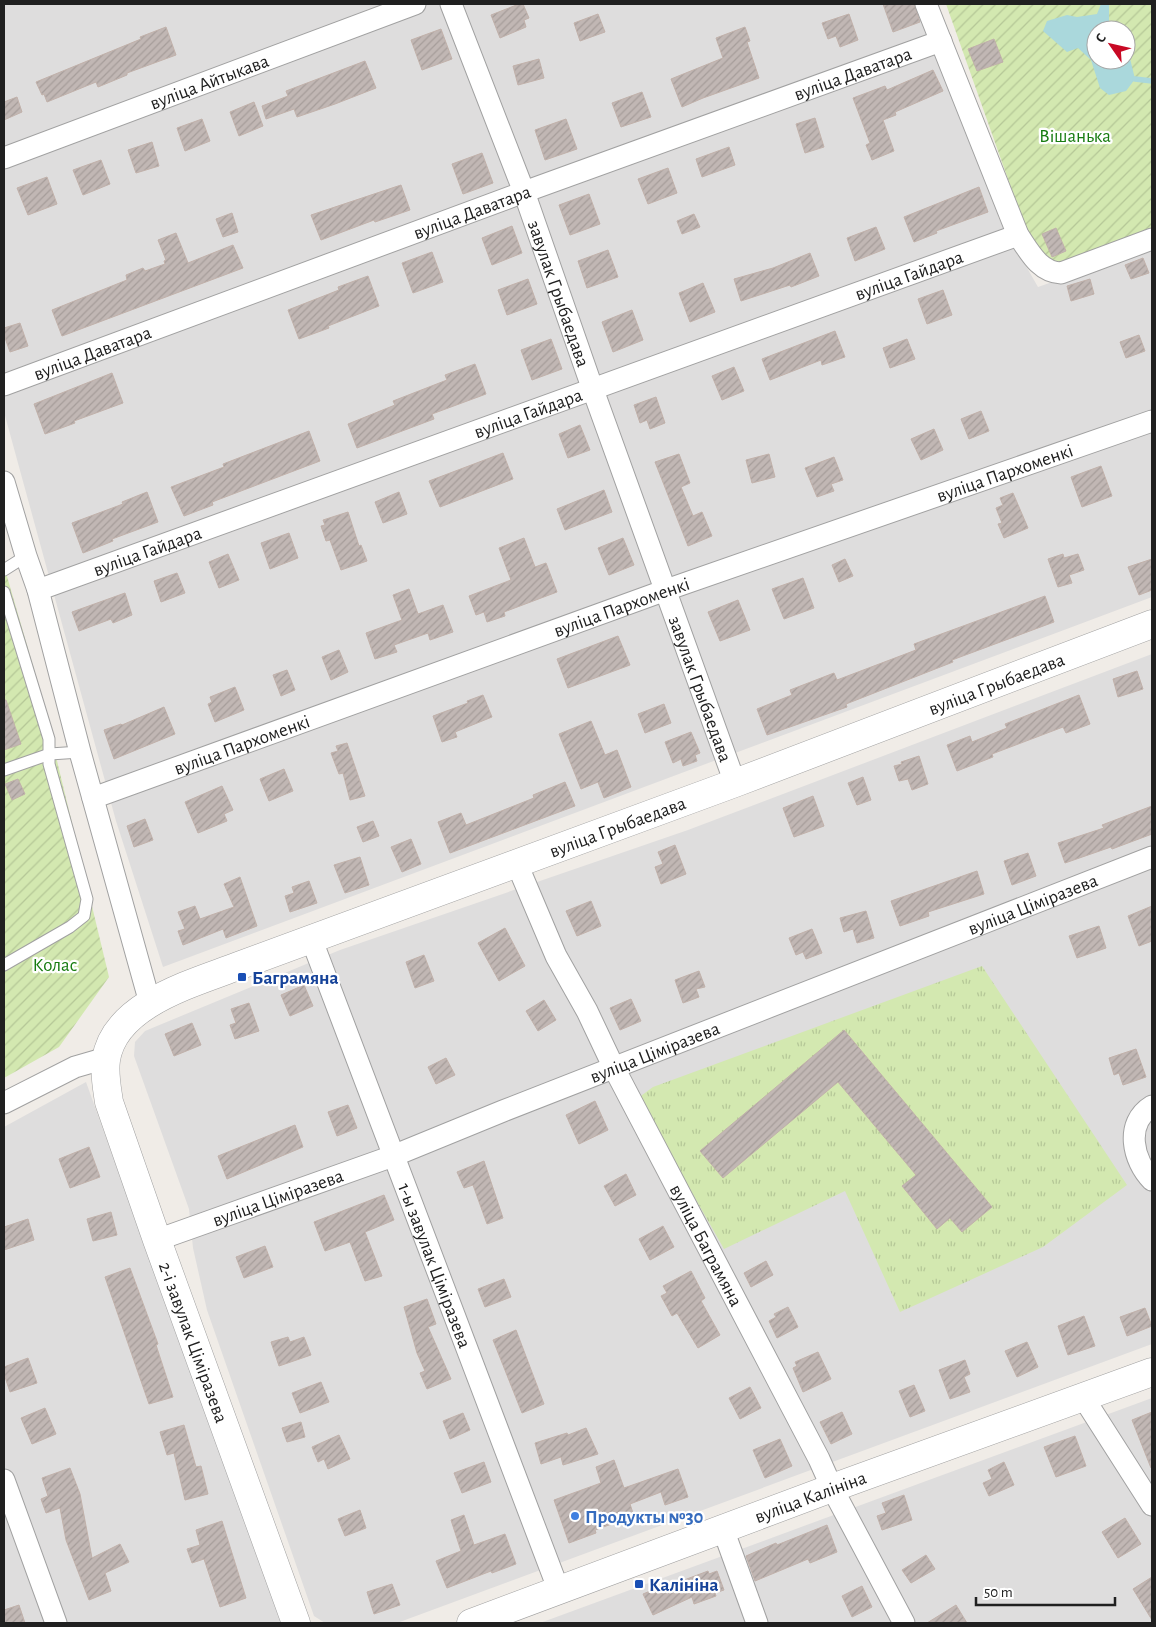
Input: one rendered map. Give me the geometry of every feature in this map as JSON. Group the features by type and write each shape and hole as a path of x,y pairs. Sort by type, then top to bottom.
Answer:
{"street":[{"name":"вуліца Айтыкава","path":"4,158 415,4"},
{"name":"завулак Грыбаедава","path":"451,4 524,192 592,390 735,783"},
{"path":"926,4 1018,235 1043,268 1052,272 1062,273 1152,239"},
{"name":"вуліца Даватара","path":"4,384 524,192 941,41"},
{"name":"вуліца Гайдара","path":"38,590 1018,235"},
{"name":"вуліца Пархоменкі","path":"93,798 666,590 1152,421"},
{"path":"4,482 38,590 80,752 150,1003"},
{"name":"вуліца Грыбаедава","path":"106,1058 115,1036 131,1015 179,988 735,783 1152,624"},
{"name":"вуліца Ціміразева","path":"157,1240 393,1156 503,1111 1152,857"},
{"name":"вуліца Баграмяна","path":"517,864 556,956 587,1011 614,1068 904,1623"},
{"name":"1-ы завулак Ціміразева","path":"311,938 559,1591"},
{"path":"4,1103 76,1066 106,1058"},
{"name":"2-і завулак Ціміразева","path":"106,1058 105,1079 109,1102 296,1623"},
{"path":"1152,1106 1146,1110 1136,1124 1133,1144 1139,1164 1152,1180"},
{"name":"вуліца Калініна","path":"471,1623 832,1488 1152,1372"},
{"path":"1083,1397 1152,1506"},
{"path":"4,1480 56,1623"},
{"path":"723,1529 757,1623"}],"lane":[{"path":"4,570 26,556"},
{"path":"4,592 47,731 50,754 49,764 87,899 84,916 70,928 4,966"},
{"path":"4,770 50,754 80,752"}],"shaded area":[{"path":"4,4 939,4 999,219 1038,287 1152,247 1152,597 163,967 116,821 4,412"},
{"path":"1152,654 1152,1344 397,1623 325,1623 314,1616 207,1310 193,1248 189,1209 134,1056 135,1042 145,1031 340,950 688,830"},
{"path":"86,1082 281,1623 4,1623 4,1127"},
{"path":"1152,1398 1152,1623 540,1623"}],"green space":[{"name":"Вішанька","path":"946,4 1152,4 1152,230 1058,263 1042,257 1027,233"},
{"name":"Колас","path":"4,566 40,690 109,977 59,1047 4,1078"},
{"path":"982,966 1127,1185 1043,1247 900,1312 845,1191 724,1249 638,1098 653,1087"}],"water":[{"path":"1101,4 1109,4 1109,20 1086,20 1086,55 1078,48 1067,52 1043,31 1047,21 1067,15 1077,17 1097,14"},
{"path":"1094,70 1133,70 1135,79 1126,91 1109,95 1100,88"}],"building":[{"path":"523,4 529,18 524,20 526,27 500,38 491,15"},
{"path":"883,4 914,4 920,22 893,32"},
{"path":"598,14 605,32 580,41 574,23"},
{"path":"849,14 858,40 840,47 836,36 828,39 822,23"},
{"path":"166,27 176,55 127,73 127,75 98,87 96,82 47,102 44,94 42,95 36,82"},
{"path":"745,27 750,41 747,42 759,78 682,107 671,79 723,58 716,38"},
{"path":"441,29 452,59 422,70 411,40"},
{"path":"994,39 1003,62 977,71 968,49"},
{"path":"539,59 544,78 518,85 513,66"},
{"path":"365,61 376,88 297,117 294,109 266,119 262,106 288,96 286,91"},
{"path":"933,70 943,91 895,112 896,115 883,120 894,151 872,160 866,145 870,143 853,98 885,86 887,90"},
{"path":"642,92 651,117 621,127 612,103"},
{"path":"17,97 22,112 4,120 4,102"},
{"path":"254,102 263,126 239,136 230,112"},
{"path":"815,118 824,147 805,153 796,124"},
{"path":"202,119 210,141 185,151 177,128"},
{"path":"566,119 577,149 545,160 535,130"},
{"path":"152,142 159,166 136,173 128,150"},
{"path":"729,147 735,165 702,177 696,159"},
{"path":"482,153 493,183 463,194 452,164"},
{"path":"101,160 110,184 83,195 73,170"},
{"path":"668,168 677,193 648,204 638,179"},
{"path":"47,177 57,204 28,215 17,188"},
{"path":"401,185 410,210 375,222 374,220 321,240 311,215"},
{"path":"979,187 988,212 936,231 937,233 914,242 904,217"},
{"path":"589,194 600,224 570,235 559,205"},
{"path":"232,213 238,232 223,237 216,219"},
{"path":"694,214 700,227 682,234 677,221"},
{"path":"512,226 522,253 492,265 482,238"},
{"path":"876,227 885,249 855,261 847,238"},
{"path":"1056,228 1066,251 1052,257 1042,234"},
{"path":"176,233 188,263 233,245 243,268 62,336 52,310 127,280 126,275 143,268 145,271 165,264 164,261 166,260 158,240"},
{"path":"608,250 618,277 587,288 578,261"},
{"path":"432,252 443,282 413,293 402,263"},
{"path":"810,253 819,276 791,287 790,285 741,301 734,279 773,268"},
{"path":"1143,258 1149,273 1131,279 1125,265"},
{"path":"368,276 379,306 299,339 288,310 339,290 338,287"},
{"path":"528,279 537,304 507,315 498,290"},
{"path":"1090,279 1094,294 1071,301 1067,286"},
{"path":"703,283 715,312 690,322 679,293"},
{"path":"943,290 952,315 927,324 918,299"},
{"path":"632,310 643,340 613,352 602,322"},
{"path":"20,323 28,346 10,352 4,335 4,328"},
{"path":"835,331 845,357 822,365 821,360 770,380 762,359"},
{"path":"1139,335 1145,351 1126,358 1120,342"},
{"path":"551,339 562,369 532,380 521,350"},
{"path":"907,339 915,359 890,368 883,348"},
{"path":"475,364 486,394 432,414 434,419 357,448 348,424 395,405 393,401 447,380 445,375"},
{"path":"734,367 744,391 722,400 712,376"},
{"path":"112,373 123,403 45,434 34,404"},
{"path":"656,397 665,423 650,429 647,420 640,423 634,405"},
{"path":"981,411 989,431 969,439 961,419"},
{"path":"580,425 590,450 568,458 559,434"},
{"path":"934,429 943,450 921,460 911,439"},
{"path":"309,431 320,461 212,502 213,505 184,516 171,487 224,467 223,464"},
{"path":"503,453 513,479 440,507 429,481"},
{"path":"679,454 690,483 681,487 693,516 702,512 712,536 688,546 655,462"},
{"path":"769,454 775,477 752,483 746,460"},
{"path":"834,457 843,480 831,484 834,491 817,497 805,468"},
{"path":"1101,466 1112,496 1082,507 1071,477"},
{"path":"604,490 612,512 565,530 557,509"},
{"path":"147,492 158,522 112,539 113,541 83,553 72,523 123,504 122,502"},
{"path":"399,492 407,514 383,523 375,502"},
{"path":"1013,493 1028,528 1004,538 998,524 1002,523 996,508 1003,505 1000,498"},
{"path":"348,512 359,546 361,545 367,561 341,570 330,540 326,541 321,526 325,525 323,520"},
{"path":"289,533 298,558 270,569 261,543"},
{"path":"524,538 535,567 546,563 557,592 504,612 505,616 487,622 484,612 476,615 469,596 511,580 499,548"},
{"path":"623,538 634,565 609,575 598,548"},
{"path":"228,554 239,580 219,588 209,562"},
{"path":"1063,554 1064,558 1078,554 1084,570 1069,575 1072,583 1058,587 1048,559"},
{"path":"845,559 853,576 839,582 832,565"},
{"path":"1152,559 1152,590 1139,595 1128,567"},
{"path":"177,573 185,593 161,602 154,581"},
{"path":"803,578 814,608 784,619 772,589"},
{"path":"409,589 418,614 443,605 453,632 430,640 428,633 394,645 397,652 375,659 366,633 402,620 393,595"},
{"path":"125,593 132,615 113,623 111,619 79,631 72,612"},
{"path":"1045,596 1054,622 952,660 953,662 846,704 847,707 767,735 757,709 792,695 790,690 834,673 837,680 916,650 914,644"},
{"path":"738,600 750,630 720,641 708,612"},
{"path":"618,636 630,665 568,688 557,659"},
{"path":"339,650 348,672 331,680 322,657"},
{"path":"287,670 295,690 281,696 273,675"},
{"path":"1137,671 1143,689 1118,697 1113,679"},
{"path":"235,687 244,710 215,722 208,704 212,702 210,697"},
{"path":"483,695 492,717 455,732 457,737 442,742 433,716 468,703 467,701"},
{"path":"1079,695 1090,724 1066,733 1063,727 992,754 993,757 957,771 947,745 970,736 972,742 1007,728 1005,724"},
{"path":"4,700 6,700 21,744 4,750"},
{"path":"664,704 671,723 645,733 638,714"},
{"path":"164,707 175,734 114,759 104,730 122,725"},
{"path":"591,721 605,755 617,750 631,787 604,798 598,782 581,789 559,734"},
{"path":"691,732 700,753 695,755 697,761 683,766 681,759 673,763 665,742"},
{"path":"347,743 365,796 350,800 343,773 339,774 331,753 338,751 336,746"},
{"path":"919,756 928,784 912,790 908,779 899,781 894,766"},
{"path":"284,769 293,791 269,801 260,779"},
{"path":"863,777 871,800 857,805 848,783"},
{"path":"18,779 25,794 12,800 5,784"},
{"path":"565,782 575,806 450,853 438,822 461,813 466,825 534,798 533,795"},
{"path":"222,786 233,810 224,814 227,821 198,833 185,802"},
{"path":"813,796 824,826 794,837 783,808"},
{"path":"1152,806 1152,834 1112,849 1111,847 1065,863 1058,843 1104,828 1102,825"},
{"path":"145,819 153,840 134,847 127,826"},
{"path":"373,821 379,836 363,842 357,827"},
{"path":"411,839 421,864 402,872 391,847"},
{"path":"675,845 686,874 661,884 655,867 663,864 658,852"},
{"path":"1028,853 1036,876 1012,885 1004,861"},
{"path":"360,857 369,885 345,893 334,865"},
{"path":"977,871 984,894 928,912 929,916 900,926 891,901"},
{"path":"240,877 257,926 226,938 223,929 183,945 178,931 185,929 178,912 195,906 200,919 234,907 224,884"},
{"path":"309,881 317,903 290,912 285,896 294,893 292,887"},
{"path":"591,901 601,926 577,936 566,911"},
{"path":"1152,906 1152,941 1139,946 1128,916"},
{"path":"866,911 874,938 857,943 853,929 844,932 840,918"},
{"path":"1099,926 1106,948 1077,958 1069,936"},
{"path":"505,928 525,966 499,981 478,943"},
{"path":"812,929 822,953 806,959 803,952 796,955 789,938"},
{"path":"424,955 434,981 415,988 406,962"},
{"path":"699,971 705,987 696,989 699,997 683,1003 675,980"},
{"path":"304,985 313,1006 290,1016 281,995"},
{"path":"631,999 641,1021 620,1030 610,1008"},
{"path":"544,1000 556,1020 538,1031 526,1011"},
{"path":"249,1003 259,1031 235,1039 230,1025 236,1023 231,1009"},
{"path":"192,1023 201,1045 174,1056 165,1034"},
{"path":"844,1030 992,1207 962,1232 950,1218 937,1229 902,1186 916,1175 838,1082 723,1178 700,1151"},
{"path":"1136,1049 1146,1077 1123,1085 1119,1073 1114,1075 1109,1058"},
{"path":"446,1058 455,1075 436,1084 428,1067"},
{"path":"595,1101 608,1130 579,1144 566,1115"},
{"path":"348,1105 357,1128 337,1136 328,1112"},
{"path":"295,1125 303,1147 227,1179 218,1156"},
{"path":"89,1147 100,1177 70,1188 59,1159"},
{"path":"484,1161 503,1218 487,1224 473,1185 464,1188 457,1172"},
{"path":"626,1174 636,1195 615,1206 604,1186"},
{"path":"384,1195 394,1220 365,1232 382,1276 365,1281 350,1242 325,1251 314,1222"},
{"path":"111,1212 117,1235 93,1241 87,1219"},
{"path":"28,1219 34,1240 4,1250 4,1227"},
{"path":"663,1226 674,1247 650,1260 639,1239"},
{"path":"265,1246 273,1267 244,1278 236,1257"},
{"path":"766,1261 773,1275 751,1287 744,1273"},
{"path":"130,1268 158,1344 156,1345 173,1397 149,1404 105,1277"},
{"path":"691,1271 705,1298 701,1301 720,1335 698,1348 677,1313 672,1316 661,1296 667,1293 663,1286"},
{"path":"504,1279 511,1297 485,1307 478,1289"},
{"path":"427,1299 436,1324 428,1327 451,1379 427,1389 420,1373 425,1371 417,1353 404,1307"},
{"path":"788,1307 798,1327 777,1338 769,1321 776,1317 774,1314"},
{"path":"1145,1308 1152,1326 1127,1336 1120,1317"},
{"path":"1084,1316 1095,1346 1068,1355 1058,1326"},
{"path":"516,1330 544,1404 522,1413 493,1340"},
{"path":"288,1337 290,1342 304,1337 311,1355 279,1366 271,1342"},
{"path":"1027,1342 1038,1367 1017,1377 1005,1351"},
{"path":"818,1352 831,1379 803,1392 793,1368 797,1366 795,1362"},
{"path":"28,1358 37,1383 10,1392 4,1374 4,1367"},
{"path":"965,1360 970,1374 964,1377 970,1392 950,1399 939,1370"},
{"path":"321,1382 329,1402 300,1413 292,1393"},
{"path":"914,1385 925,1411 910,1417 899,1391"},
{"path":"750,1387 761,1408 740,1419 729,1398"},
{"path":"45,1408 56,1434 32,1444 21,1418"},
{"path":"842,1412 852,1434 831,1444 820,1422"},
{"path":"1152,1412 1152,1468 1151,1468 1132,1420"},
{"path":"463,1413 470,1430 450,1439 443,1421"},
{"path":"301,1422 305,1437 287,1442 282,1428"},
{"path":"184,1425 196,1467 201,1466 208,1494 185,1500 174,1453 167,1455 160,1432"},
{"path":"586,1428 598,1454 563,1465 561,1457 541,1464 535,1443 567,1433 568,1435"},
{"path":"339,1435 350,1459 328,1469 324,1459 318,1462 312,1447"},
{"path":"1075,1436 1086,1466 1056,1477 1044,1447"},
{"path":"780,1439 792,1466 765,1478 753,1450"},
{"path":"614,1460 624,1488 678,1469 688,1497 665,1505 661,1492 630,1504 634,1516 595,1530 596,1533 569,1543 554,1500 601,1483 596,1467"},
{"path":"484,1462 491,1482 462,1493 454,1473"},
{"path":"1004,1462 1014,1485 989,1496 983,1483 992,1479 988,1470"},
{"path":"70,1468 80,1494 92,1558 120,1544 129,1562 105,1573 111,1591 89,1600 66,1540 60,1508 46,1513 41,1499 48,1496 42,1478"},
{"path":"904,1495 912,1520 882,1530 877,1516 886,1513 882,1503"},
{"path":"360,1510 366,1528 345,1536 338,1519"},
{"path":"464,1515 474,1545 505,1534 516,1564 492,1573 491,1571 447,1588 436,1561 461,1551 451,1520"},
{"path":"1125,1518 1141,1544 1118,1558 1102,1532"},
{"path":"222,1521 246,1598 220,1607 204,1559 192,1563 187,1549 200,1545 196,1530"},
{"path":"827,1525 837,1552 810,1563 808,1559 755,1581 746,1556"},
{"path":"926,1555 935,1569 911,1583 902,1570"},
{"path":"708,1571 709,1574 717,1571 724,1590 715,1593 716,1596 694,1604 692,1597 653,1615 643,1594"},
{"path":"1152,1577 1152,1620 1133,1589"},
{"path":"392,1584 400,1605 374,1614 367,1592"},
{"path":"862,1586 872,1607 852,1617 842,1596"},
{"path":"19,1605 25,1623 4,1623 4,1610"},
{"path":"956,1605 967,1623 927,1623"}],"waterway":[{"path":"1135,79 1152,81"}],"place":[{"name":"Баграмяна","path":"242,977"},
{"name":"Продукты №30","path":"575,1516"},
{"name":"Калініна","path":"639,1584"}]}
